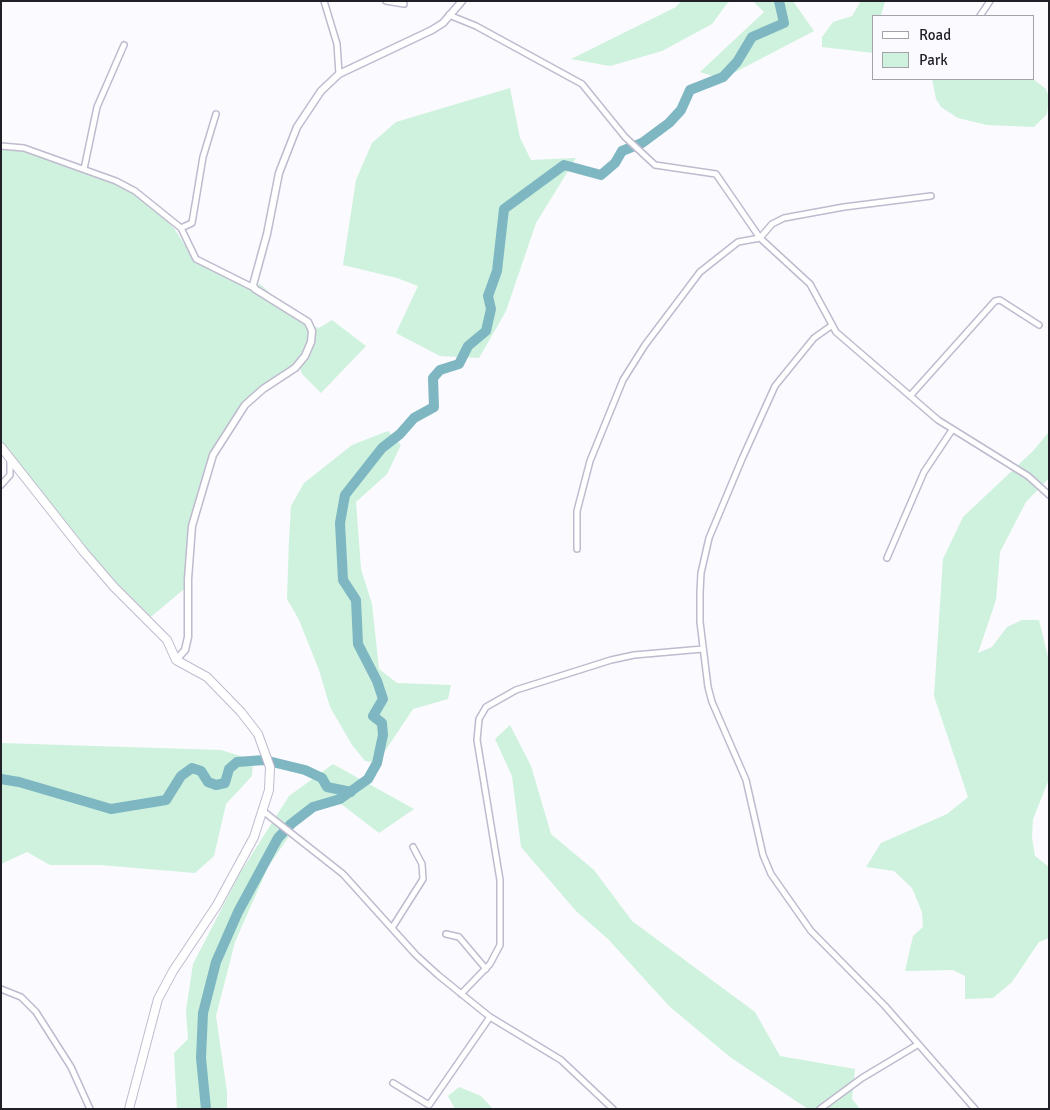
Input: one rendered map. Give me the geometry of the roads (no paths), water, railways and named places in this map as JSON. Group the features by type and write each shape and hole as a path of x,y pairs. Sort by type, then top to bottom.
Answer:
{"main road":[{"path":"1,447 114,587 167,640 176,660 207,677 241,712 258,734 270,767 270,790 240,865 161,992 147,1032 129,1109"}],"street":[{"path":"324,1 337,44 339,74"},
{"path":"386,1 404,4"},
{"path":"254,288 279,173 297,126 310,106 329,82 339,74 432,30 443,23 462,1"},
{"path":"981,15 990,1"},
{"path":"448,15 476,26 578,81 625,137 658,167 716,174 760,238 810,284 831,326 910,396 952,430 1028,476 1049,496"},
{"path":"84,169 97,107 124,45"},
{"path":"181,228 192,223 203,157 216,114"},
{"path":"1,146 24,148 84,169 135,191 181,228 196,259 254,288 308,322 312,331 311,342 305,356 295,368 263,389 246,405 213,455 192,526 188,579 188,637 185,650 176,660"},
{"path":"577,549 577,511 590,461 623,380 645,345 700,272 738,242 760,238 772,224 800,214 931,196"},
{"path":"910,396 995,301 1000,300 1039,325"},
{"path":"831,326 814,338 775,386 717,515 701,572 700,612 703,649 712,702 746,780 759,838 771,874 811,931 885,1006 975,1109"},
{"path":"887,558 920,480 952,430"},
{"path":"1,485 10,475 10,459"},
{"path":"461,994 486,969 500,945 500,880 478,740 479,719 486,707 516,690 611,660 634,655 703,649"},
{"path":"263,811 343,874 416,955 461,994 490,1017 561,1060 613,1109"},
{"path":"392,928 422,879 422,864 413,847"},
{"path":"446,934 459,937 486,969"},
{"path":"1,990 21,997 36,1012 71,1067 90,1109"},
{"path":"393,1083 423,1104 429,1106 490,1017"},
{"path":"820,1109 862,1078 918,1045"}],"waterway":[{"path":"206,1109 201,1058 203,1013 216,962 238,912 278,838 291,824 313,807 340,799 368,779 377,763 383,735 382,723 373,716 383,699 377,681 358,644 356,600 343,580 340,523 345,495 382,448 400,434 414,418 434,407 433,378 440,370 459,364 468,346 486,331 491,309 488,296 497,271 504,209 564,165 601,175 615,163 622,151 642,143 669,123 681,110 690,90 723,77 737,62 752,37 784,23 779,1"},
{"path":"1,779 19,782 111,809 166,800 181,776 192,768 201,771 208,782 216,785 225,783 229,769 237,762 264,760 305,770 322,778 327,787 351,792"}]}
